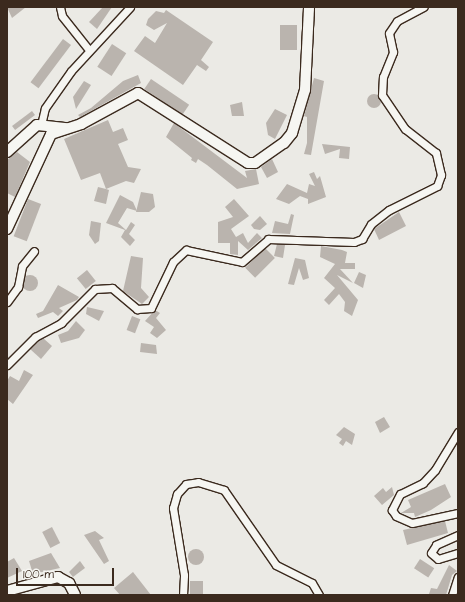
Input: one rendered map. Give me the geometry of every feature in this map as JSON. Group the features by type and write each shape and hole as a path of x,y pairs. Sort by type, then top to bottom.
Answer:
{"street":[{"path":"60,7 62,16 89,50"},
{"path":"41,125 45,108 89,50 130,7"},
{"path":"7,229 44,142 51,134 69,128 138,93 229,153 248,164 255,163 292,133 306,84 309,7"},
{"path":"7,365 35,337 61,323 95,289 112,288 137,309 151,308 173,262 186,250 242,262 272,238 354,242 362,239 371,224 389,210 436,186 441,175 436,153 405,129 382,95 383,77 393,52 389,33 398,21 423,7"},
{"path":"7,152 19,138 41,125 69,128"},
{"path":"7,302 18,287 22,266 34,251"},
{"path":"458,432 435,470 422,483 400,494 392,510 396,516 412,523 458,513"},
{"path":"183,595 184,575 174,508 177,494 186,484 198,482 224,490 276,565 312,583 319,595"},
{"path":"458,535 436,544 431,554 438,559 458,553"},
{"path":"452,595 458,576"},
{"path":"7,591 58,577 69,583 74,595"}],"building":[{"path":"7,7 26,7 12,18"},
{"path":"103,7 112,7 97,29 89,22"},
{"path":"166,10 213,42 201,60 209,67 206,71 197,65 183,85 134,51 145,36 155,43 167,23 154,30 146,25 148,19 156,11 164,13"},
{"path":"280,25 297,25 297,50 280,50"},
{"path":"63,39 71,45 38,88 31,82"},
{"path":"112,44 126,53 112,76 97,67"},
{"path":"138,75 141,83 80,117 78,115 91,108 123,81"},
{"path":"314,78 324,81 311,155 304,154 307,143 307,117 304,116"},
{"path":"151,79 189,105 182,115 144,89"},
{"path":"84,81 91,85 76,109 73,97"},
{"path":"371,94 377,94 381,98 381,104 377,108 371,108 367,104 367,98"},
{"path":"242,102 244,116 232,116 230,105"},
{"path":"275,109 287,115 275,139 268,135 266,123"},
{"path":"32,111 35,115 15,130 12,126"},
{"path":"108,120 113,132 123,128 128,140 118,144 128,167 141,169 134,183 126,181 106,189 100,173 81,180 64,139"},
{"path":"174,123 247,178 245,171 256,169 259,184 237,189 198,159 196,163 191,160 192,158 166,137"},
{"path":"322,144 350,147 349,159 339,158 340,149 325,154"},
{"path":"17,152 30,162 15,197 7,193 7,160"},
{"path":"272,159 278,172 267,178 261,167"},
{"path":"314,172 317,179 320,176 326,197 308,204 308,199 300,196 289,204 276,199 287,184 307,193 309,184 315,186 309,174"},
{"path":"98,187 109,190 106,204 94,201"},
{"path":"141,192 153,194 155,207 149,212 136,212"},
{"path":"120,195 133,202 137,211 127,208 118,223 126,230 131,222 135,225 129,234 135,240 130,246 121,237 125,230 106,223"},
{"path":"28,199 41,204 27,241 14,236"},
{"path":"234,199 249,216 231,229 236,237 243,233 248,243 257,233 262,238 248,250 238,241 238,255 230,254 230,243 218,243 218,222 233,217 225,207"},
{"path":"399,212 406,226 379,240 374,229"},
{"path":"291,214 294,215 290,234 272,233 275,221 288,224"},
{"path":"260,216 267,224 260,230 254,229 251,225"},
{"path":"91,221 101,223 99,241 95,244 89,235"},
{"path":"277,244 285,245 283,258 274,256"},
{"path":"321,246 347,252 345,263 355,263 355,269 340,269 353,283 337,275 358,300 352,316 344,311 345,302 339,294 329,305 324,300 335,288 324,278 335,264 320,257"},
{"path":"265,248 275,258 255,278 245,268"},
{"path":"131,256 143,258 141,288 149,297 142,304 123,291"},
{"path":"295,258 305,260 309,278 303,280 299,268 294,285 288,284"},
{"path":"87,270 96,281 86,289 77,278"},
{"path":"359,272 366,275 363,288 354,283"},
{"path":"30,275 36,277 38,283 36,289 30,291 24,289 22,283 24,277"},
{"path":"58,285 79,297 77,300 59,308 63,311 58,316 53,312 38,318 36,314 43,311"},
{"path":"87,307 104,311 99,321 86,314"},
{"path":"155,310 160,313 156,318 166,330 157,338 150,333 154,327 145,321"},
{"path":"132,316 140,319 135,333 127,330"},
{"path":"76,321 85,330 79,338 61,343 58,335 68,331"},
{"path":"43,338 52,346 41,359 30,349"},
{"path":"141,343 156,345 157,354 140,352"},
{"path":"24,370 33,375 13,404 7,399 7,381 10,376 19,381"},
{"path":"384,417 390,427 380,433 375,422"},
{"path":"344,427 355,434 352,445 346,441 343,446 339,443 342,439 336,435"},
{"path":"445,484 451,497 431,510 415,517 414,513 401,513 411,507 408,500"},
{"path":"392,487 394,495 382,505 374,496 383,488 386,492"},
{"path":"445,521 448,533 407,545 403,530"},
{"path":"52,527 60,543 50,548 42,532"},
{"path":"95,531 104,538 99,540 109,561 104,564 84,535"},
{"path":"196,549 202,551 204,557 202,563 196,565 190,563 188,557 190,551"},
{"path":"51,553 60,568 33,574 29,561"},
{"path":"14,558 22,571 7,578 7,562"},
{"path":"420,559 434,568 428,577 414,568"},
{"path":"80,561 85,568 73,577 69,572"},
{"path":"449,565 457,571 452,575 446,595 429,594 431,588 437,589"},
{"path":"133,572 151,595 120,595 114,588"},
{"path":"190,581 203,581 203,595 190,595"}]}
